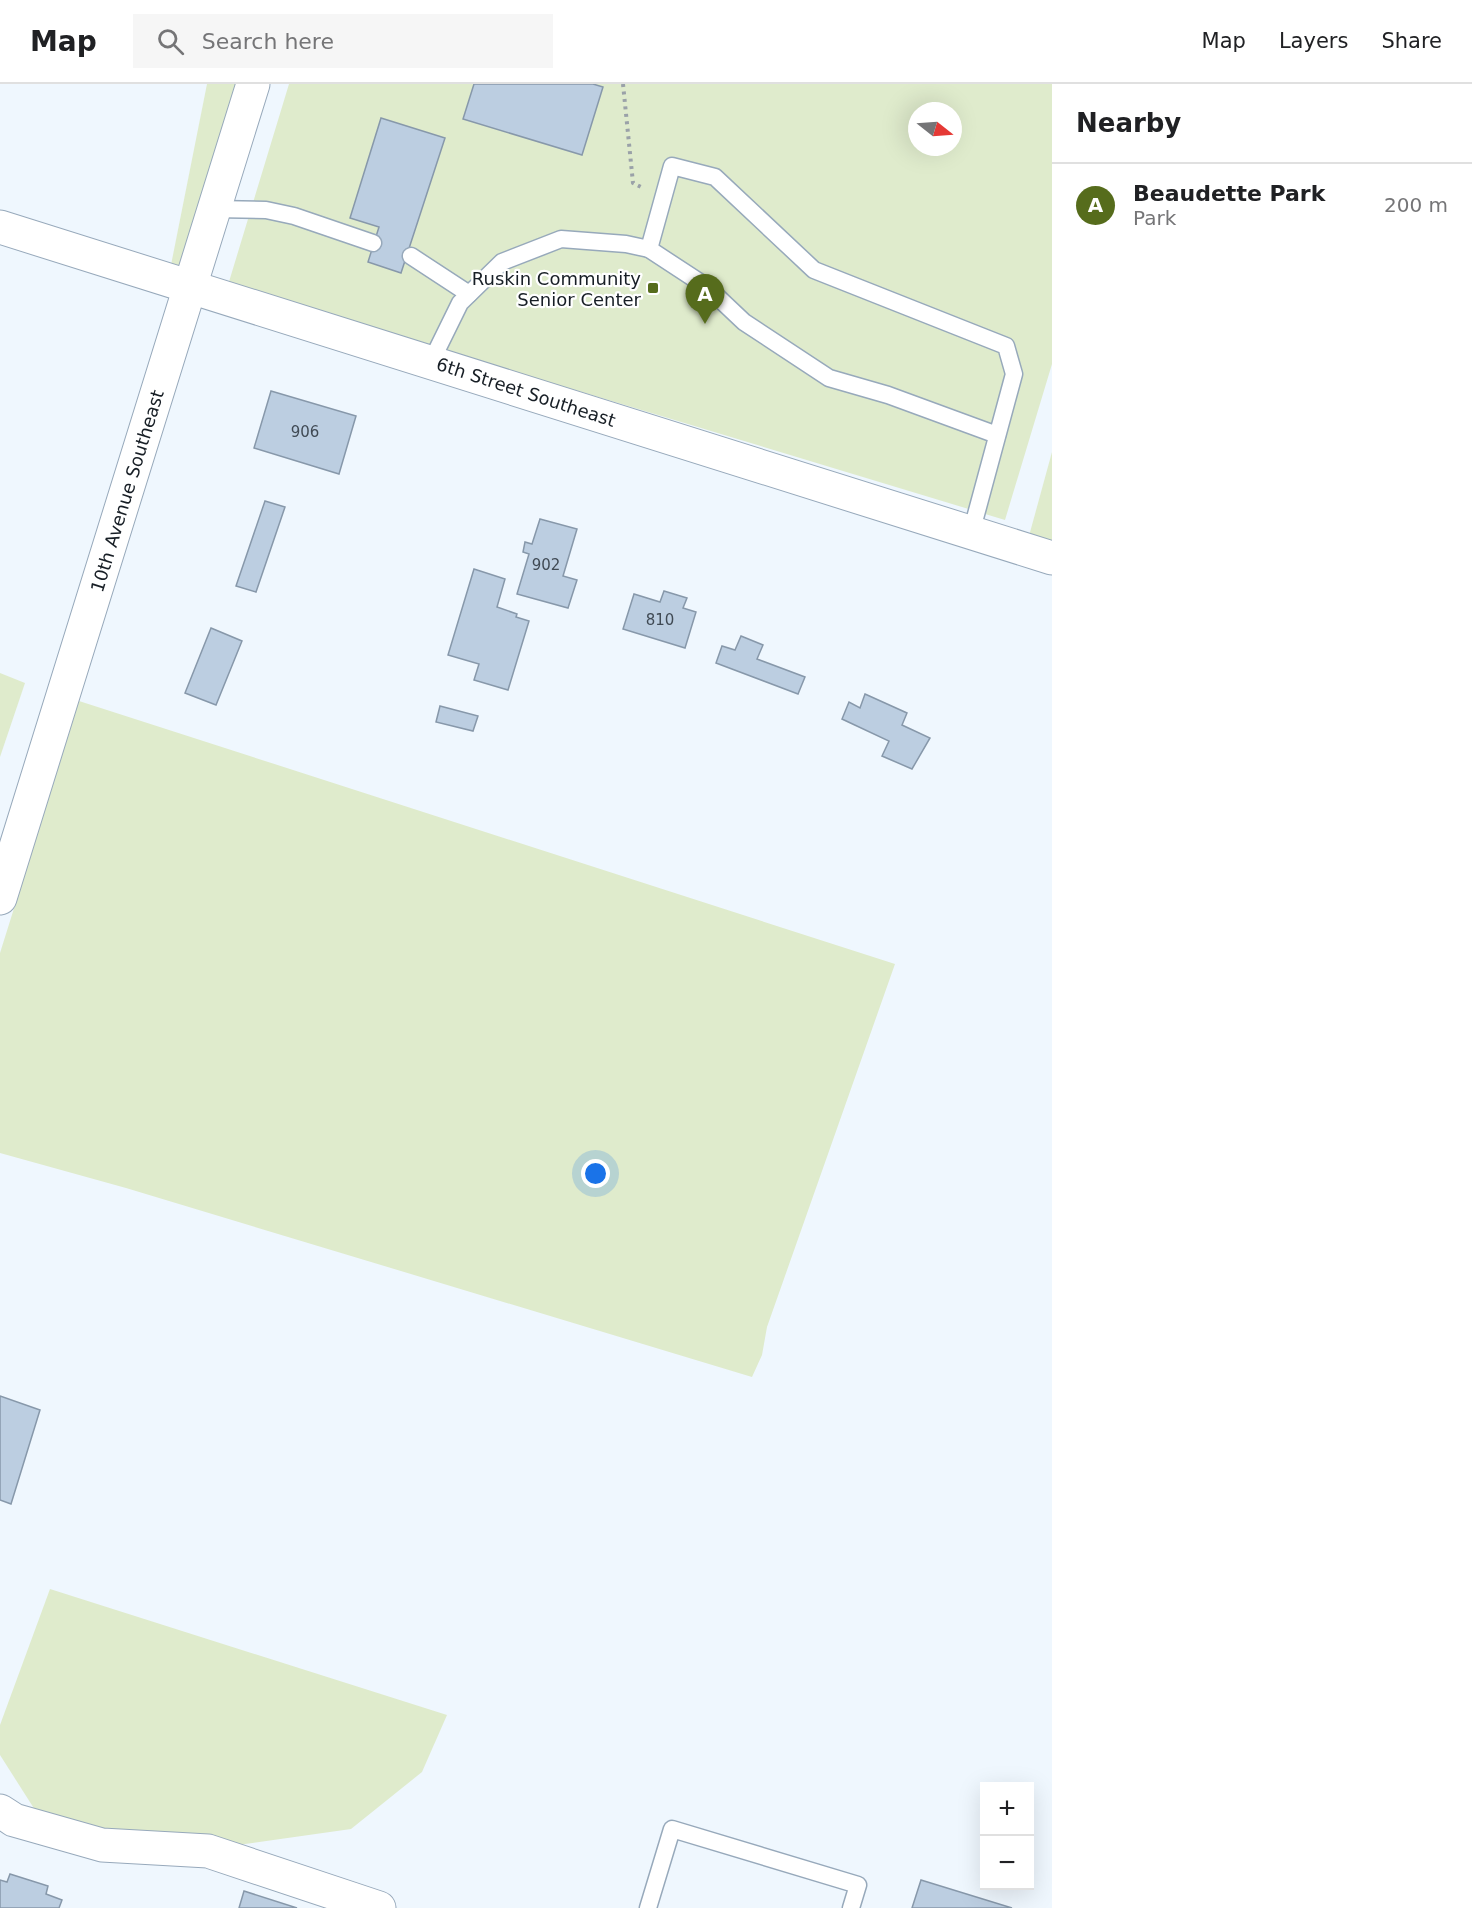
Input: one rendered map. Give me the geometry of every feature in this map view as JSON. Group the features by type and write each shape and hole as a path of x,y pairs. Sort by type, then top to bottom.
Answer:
{"street":[{"name":"10th Avenue Southeast","path":"0,898 254,84"},
{"name":"6th Street Southeast","path":"0,227 1052,558"},
{"path":"0,1811 14,1820 102,1845 208,1851 379,1908"}],"lane":[{"path":"649,249 672,166 715,177 814,270 1006,346 1014,374 971,533"},
{"path":"214,209 266,210 294,216 373,243"},
{"path":"431,362 460,303 502,262 561,239 626,243 649,249 707,287 744,322 829,378 998,435"},
{"path":"411,256 469,294"},
{"path":"648,1908 672,1829 858,1886 851,1908"}],"path":[{"path":"623,84 633,183 663,198"}],"green space":[{"path":"207,84 237,84 180,267 171,265"},
{"path":"289,84 1052,84 1052,364 1005,520 228,285"},
{"path":"1052,452 1052,543 1029,536"},
{"path":"0,673 25,683 0,757"},
{"path":"79,701 895,964 767,1327 762,1355 752,1377 126,1188 0,1153 0,953"},
{"path":"50,1589 447,1715 422,1772 351,1829 238,1845 104,1830 35,1810 0,1755 0,1725"}],"building":[{"path":"474,84 593,84 603,87 582,155 463,119"},
{"path":"381,118 445,138 401,273 368,262 379,227 350,218"},
{"path":"271,391 356,416 339,474 254,448"},
{"path":"265,501 285,507 256,592 236,586"},
{"path":"540,519 577,529 563,576 577,580 568,608 517,594 529,554 523,552 525,542 532,544"},
{"path":"474,569 505,579 497,607 529,621 508,690 474,680 479,664 448,655"},
{"path":"664,591 687,598 683,608 696,612 685,648 623,629 634,594 660,602"},
{"path":"211,628 242,641 216,705 185,693"},
{"path":"741,636 763,645 757,659 805,677 798,694 716,663 722,646 735,650"},
{"path":"865,694 907,713 902,725 930,738 912,769 882,756 889,741 842,719 849,702 860,708"},
{"path":"440,706 478,716 473,731 436,722"},
{"path":"0,1396 40,1410 11,1504 0,1500"},
{"path":"10,1874 48,1886 46,1894 62,1900 59,1908 0,1908 0,1880 7,1882"},
{"path":"921,1880 1012,1908 912,1908"},
{"path":"244,1891 297,1908 239,1908"}],"place":[{"name":"Ruskin Community Senior Center","path":"653,288"},
{"name":"Beaudette Park","path":"705,324"}]}
